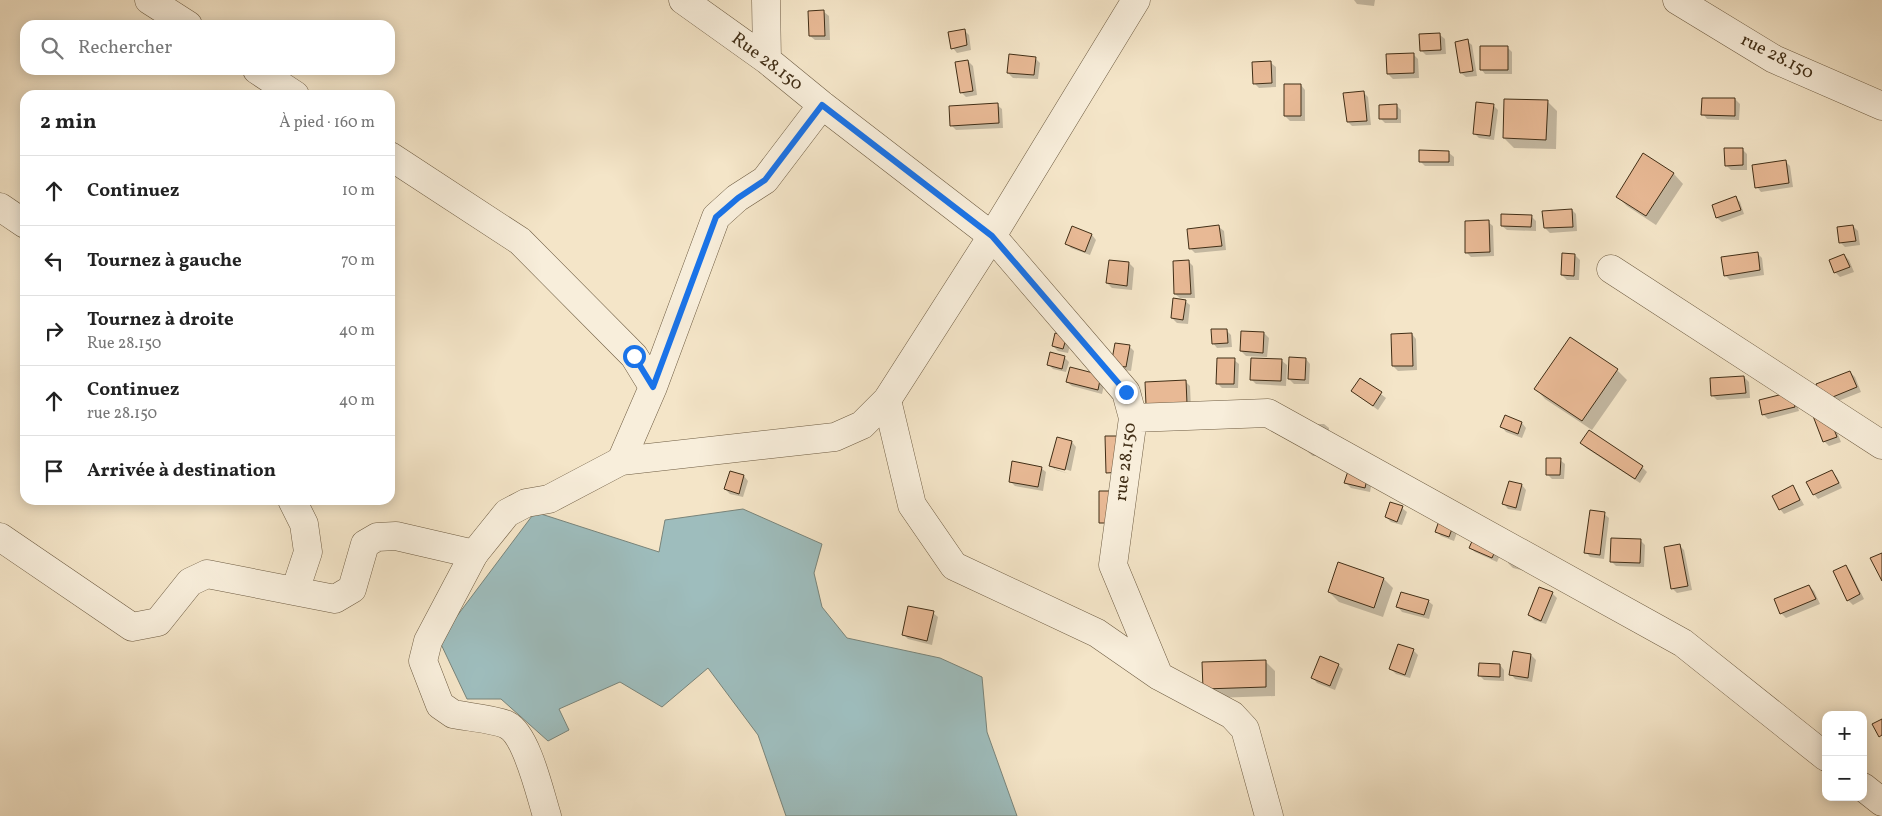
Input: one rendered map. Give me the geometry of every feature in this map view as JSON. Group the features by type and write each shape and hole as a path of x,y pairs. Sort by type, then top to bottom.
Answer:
{"street":[{"path":"149,0 180,20"},
{"name":"Rue 28.150","path":"683,0 767,60 822,105 992,236"},
{"path":"766,0 767,60"},
{"path":"547,816 524,742 513,728 505,724 452,714 445,710 440,705 423,661 428,641 474,554 506,513 526,503 549,499 622,461 835,437 862,425 887,400 992,236 1136,0"},
{"name":"rue 28.150","path":"1677,0 1774,59 1882,106"},
{"path":"265,75 287,90"},
{"path":"622,461 653,387 716,217 738,198 765,180 822,105"},
{"path":"395,159 520,241 634,356 653,387"},
{"path":"0,207 20,221"},
{"name":"rue 28.150","path":"992,236 1126,392 1133,418 1113,565 1159,676"},
{"path":"1611,269 1882,445"},
{"path":"887,400 912,505 954,566 1097,633 1159,676 1232,716 1245,729 1269,816"},
{"path":"1133,418 1268,413 1684,643 1825,756"},
{"path":"294,505 304,524 308,552 295,591"},
{"path":"0,538 132,627 158,622 190,582 207,574 336,599 352,589 365,544 377,537 396,536 474,554"},
{"path":"1867,790 1882,802"}],"water":[{"path":"743,509 822,544 814,573 822,607 847,638 940,658 982,677 987,732 1017,816 786,816 758,735 708,668 662,707 620,682 559,709 569,730 548,741 501,699 467,699 439,640 535,512 659,552 665,520"}],"building":[{"path":"824,10 825,36 809,36 808,11"},
{"path":"965,29 967,45 951,49 948,32"},
{"path":"1440,33 1441,50 1420,51 1419,34"},
{"path":"1468,39 1473,71 1460,73 1455,42"},
{"path":"1480,46 1508,46 1508,70 1480,70"},
{"path":"1414,53 1414,73 1387,74 1386,54"},
{"path":"1009,54 1036,57 1034,75 1007,73"},
{"path":"968,60 973,91 960,93 955,62"},
{"path":"1271,61 1272,83 1253,84 1252,62"},
{"path":"1284,84 1301,84 1301,116 1284,116"},
{"path":"1364,91 1367,121 1347,122 1343,93"},
{"path":"1702,98 1735,98 1735,116 1701,115"},
{"path":"1504,99 1548,100 1546,140 1503,138"},
{"path":"1476,102 1494,104 1490,136 1473,134"},
{"path":"998,103 999,123 950,126 949,106"},
{"path":"1397,104 1397,119 1379,119 1379,105"},
{"path":"1724,148 1743,148 1743,165 1725,166"},
{"path":"1419,150 1449,151 1449,162 1419,162"},
{"path":"1643,153 1674,173 1646,216 1616,197"},
{"path":"1786,160 1789,183 1755,188 1752,165"},
{"path":"1736,196 1741,210 1716,218 1712,205"},
{"path":"1572,209 1573,227 1544,228 1542,211"},
{"path":"1501,214 1532,215 1531,227 1501,226"},
{"path":"1489,220 1490,252 1465,253 1465,221"},
{"path":"1219,225 1222,246 1189,249 1187,229"},
{"path":"1853,225 1856,241 1839,243 1837,227"},
{"path":"1072,226 1092,234 1085,252 1065,244"},
{"path":"1758,252 1760,270 1724,276 1721,257"},
{"path":"1562,253 1575,254 1574,276 1561,275"},
{"path":"1844,254 1850,267 1834,273 1829,260"},
{"path":"1109,260 1129,262 1127,286 1106,283"},
{"path":"1189,260 1191,294 1174,294 1173,261"},
{"path":"1173,298 1186,300 1183,320 1171,318"},
{"path":"1211,329 1227,329 1228,343 1212,344"},
{"path":"1241,331 1264,332 1263,353 1240,351"},
{"path":"1055,333 1067,336 1063,349 1052,346"},
{"path":"1412,333 1413,366 1392,366 1391,334"},
{"path":"1570,337 1618,369 1582,421 1534,389"},
{"path":"1115,343 1130,345 1126,367 1111,365"},
{"path":"1050,352 1065,356 1062,369 1047,365"},
{"path":"1289,357 1306,358 1305,380 1288,379"},
{"path":"1217,358 1235,358 1234,384 1216,384"},
{"path":"1251,358 1282,359 1281,381 1250,380"},
{"path":"1070,367 1101,375 1098,390 1066,382"},
{"path":"1850,371 1857,387 1823,401 1816,384"},
{"path":"1744,376 1746,393 1711,396 1710,378"},
{"path":"1360,378 1382,392 1373,406 1351,391"},
{"path":"1186,380 1187,404 1146,405 1145,382"},
{"path":"1791,392 1795,407 1762,415 1759,400"},
{"path":"1827,411 1837,437 1823,442 1813,416"},
{"path":"1505,415 1522,422 1518,434 1500,427"},
{"path":"1589,430 1643,466 1635,479 1580,443"},
{"path":"1105,436 1123,436 1124,472 1106,473"},
{"path":"1057,437 1072,441 1065,470 1049,466"},
{"path":"1546,458 1561,458 1560,475 1546,475"},
{"path":"1012,461 1042,467 1038,487 1009,482"},
{"path":"1832,470 1839,483 1813,495 1806,482"},
{"path":"730,471 744,475 739,494 724,489"},
{"path":"1348,471 1368,475 1365,488 1344,483"},
{"path":"1509,481 1522,484 1516,508 1502,504"},
{"path":"1793,485 1800,500 1779,510 1772,496"},
{"path":"1099,491 1116,491 1116,523 1099,523"},
{"path":"1390,502 1403,506 1397,522 1385,517"},
{"path":"1444,507 1458,513 1449,537 1435,532"},
{"path":"1590,510 1605,512 1600,555 1584,553"},
{"path":"1477,530 1500,540 1492,558 1469,548"},
{"path":"1611,538 1641,539 1640,563 1610,562"},
{"path":"1680,544 1688,586 1671,589 1664,547"},
{"path":"1882,553 1882,581 1870,558"},
{"path":"1338,562 1384,578 1374,608 1328,592"},
{"path":"1846,565 1860,594 1847,601 1833,571"},
{"path":"1809,585 1816,599 1780,614 1774,599"},
{"path":"1539,587 1553,592 1541,621 1528,615"},
{"path":"1401,592 1429,600 1424,615 1396,607"},
{"path":"908,606 934,611 927,641 902,635"},
{"path":"1398,644 1414,649 1405,675 1389,669"},
{"path":"1513,651 1531,654 1528,678 1509,675"},
{"path":"1320,656 1339,664 1330,686 1311,678"},
{"path":"1266,660 1266,687 1203,689 1202,662"},
{"path":"1479,663 1500,664 1500,677 1478,676"},
{"path":"1882,719 1882,735 1879,737 1872,724"}],"route":[{"path":"634,356 653,387 716,217 738,198 765,180 822,105 992,236 1126,392"}]}
